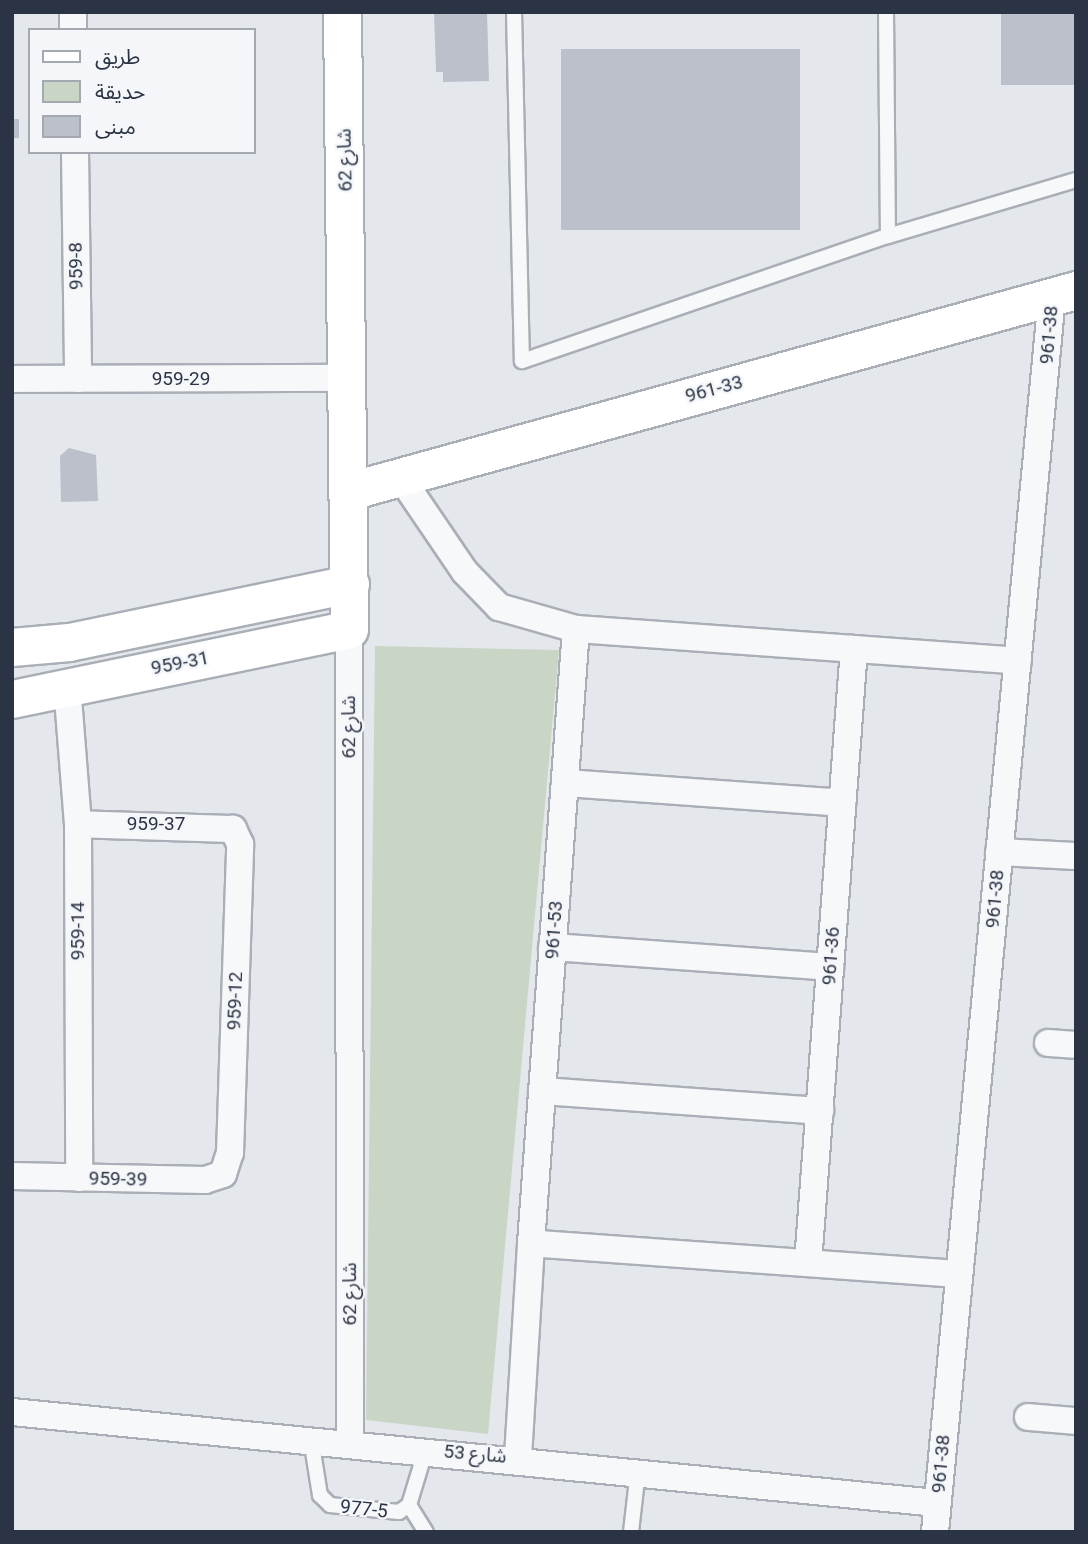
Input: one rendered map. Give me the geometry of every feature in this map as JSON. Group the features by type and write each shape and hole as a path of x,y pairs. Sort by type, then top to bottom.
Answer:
{"street":[{"name":"شارع 62","path":"342,12 352,489 349,629 350,1442"},
{"name":"959-8","path":"75,154 78,379"},
{"name":"961-33","path":"352,489 1064,293"},
{"name":"961-38","path":"934,1532 1018,661 1064,293"},
{"name":"959-29","path":"12,379 350,379"},
{"path":"399,475 465,572 499,607 576,629 1018,661"},
{"path":"12,648 350,584"},
{"name":"959-31","path":"16,700 67,685 349,629"},
{"name":"961-53","path":"518,1457 576,629"},
{"name":"961-36","path":"808,1263 854,649"},
{"name":"959-14","path":"67,685 78,824 79,1178"},
{"path":"565,783 842,803"},
{"name":"959-37","path":"78,824 233,829"},
{"name":"959-12","path":"223,1174 230,1153 239,871 233,829"},
{"path":"999,852 1076,856"},
{"path":"552,947 830,967"},
{"path":"1048,1043 1076,1045"},
{"path":"542,1091 820,1111"},
{"name":"959-39","path":"12,1175 205,1180 223,1174"},
{"path":"531,1243 959,1274"},
{"name":"شارع 53","path":"12,1412 518,1457 937,1503"},
{"path":"1028,1417 1076,1421"}],"lane":[{"path":"514,12 522,361 888,236 1076,180"},
{"path":"886,12 888,236"},
{"name":"977-5","path":"311,1439 320,1495 330,1505 399,1512 409,1505 426,1449"},
{"path":"631,1532 638,1471"},
{"path":"409,1505 426,1532"}],"green space":[{"path":"375,646 559,650 488,1434 366,1420"}],"building":[{"path":"434,12 487,12 489,81 443,82 443,72 436,72"},
{"path":"1001,12 1076,12 1076,85 1001,85"},
{"path":"561,49 800,49 800,230 561,230"},
{"path":"12,119 19,119 19,138 12,138"},
{"path":"69,448 96,455 98,501 61,502 60,456"}]}
